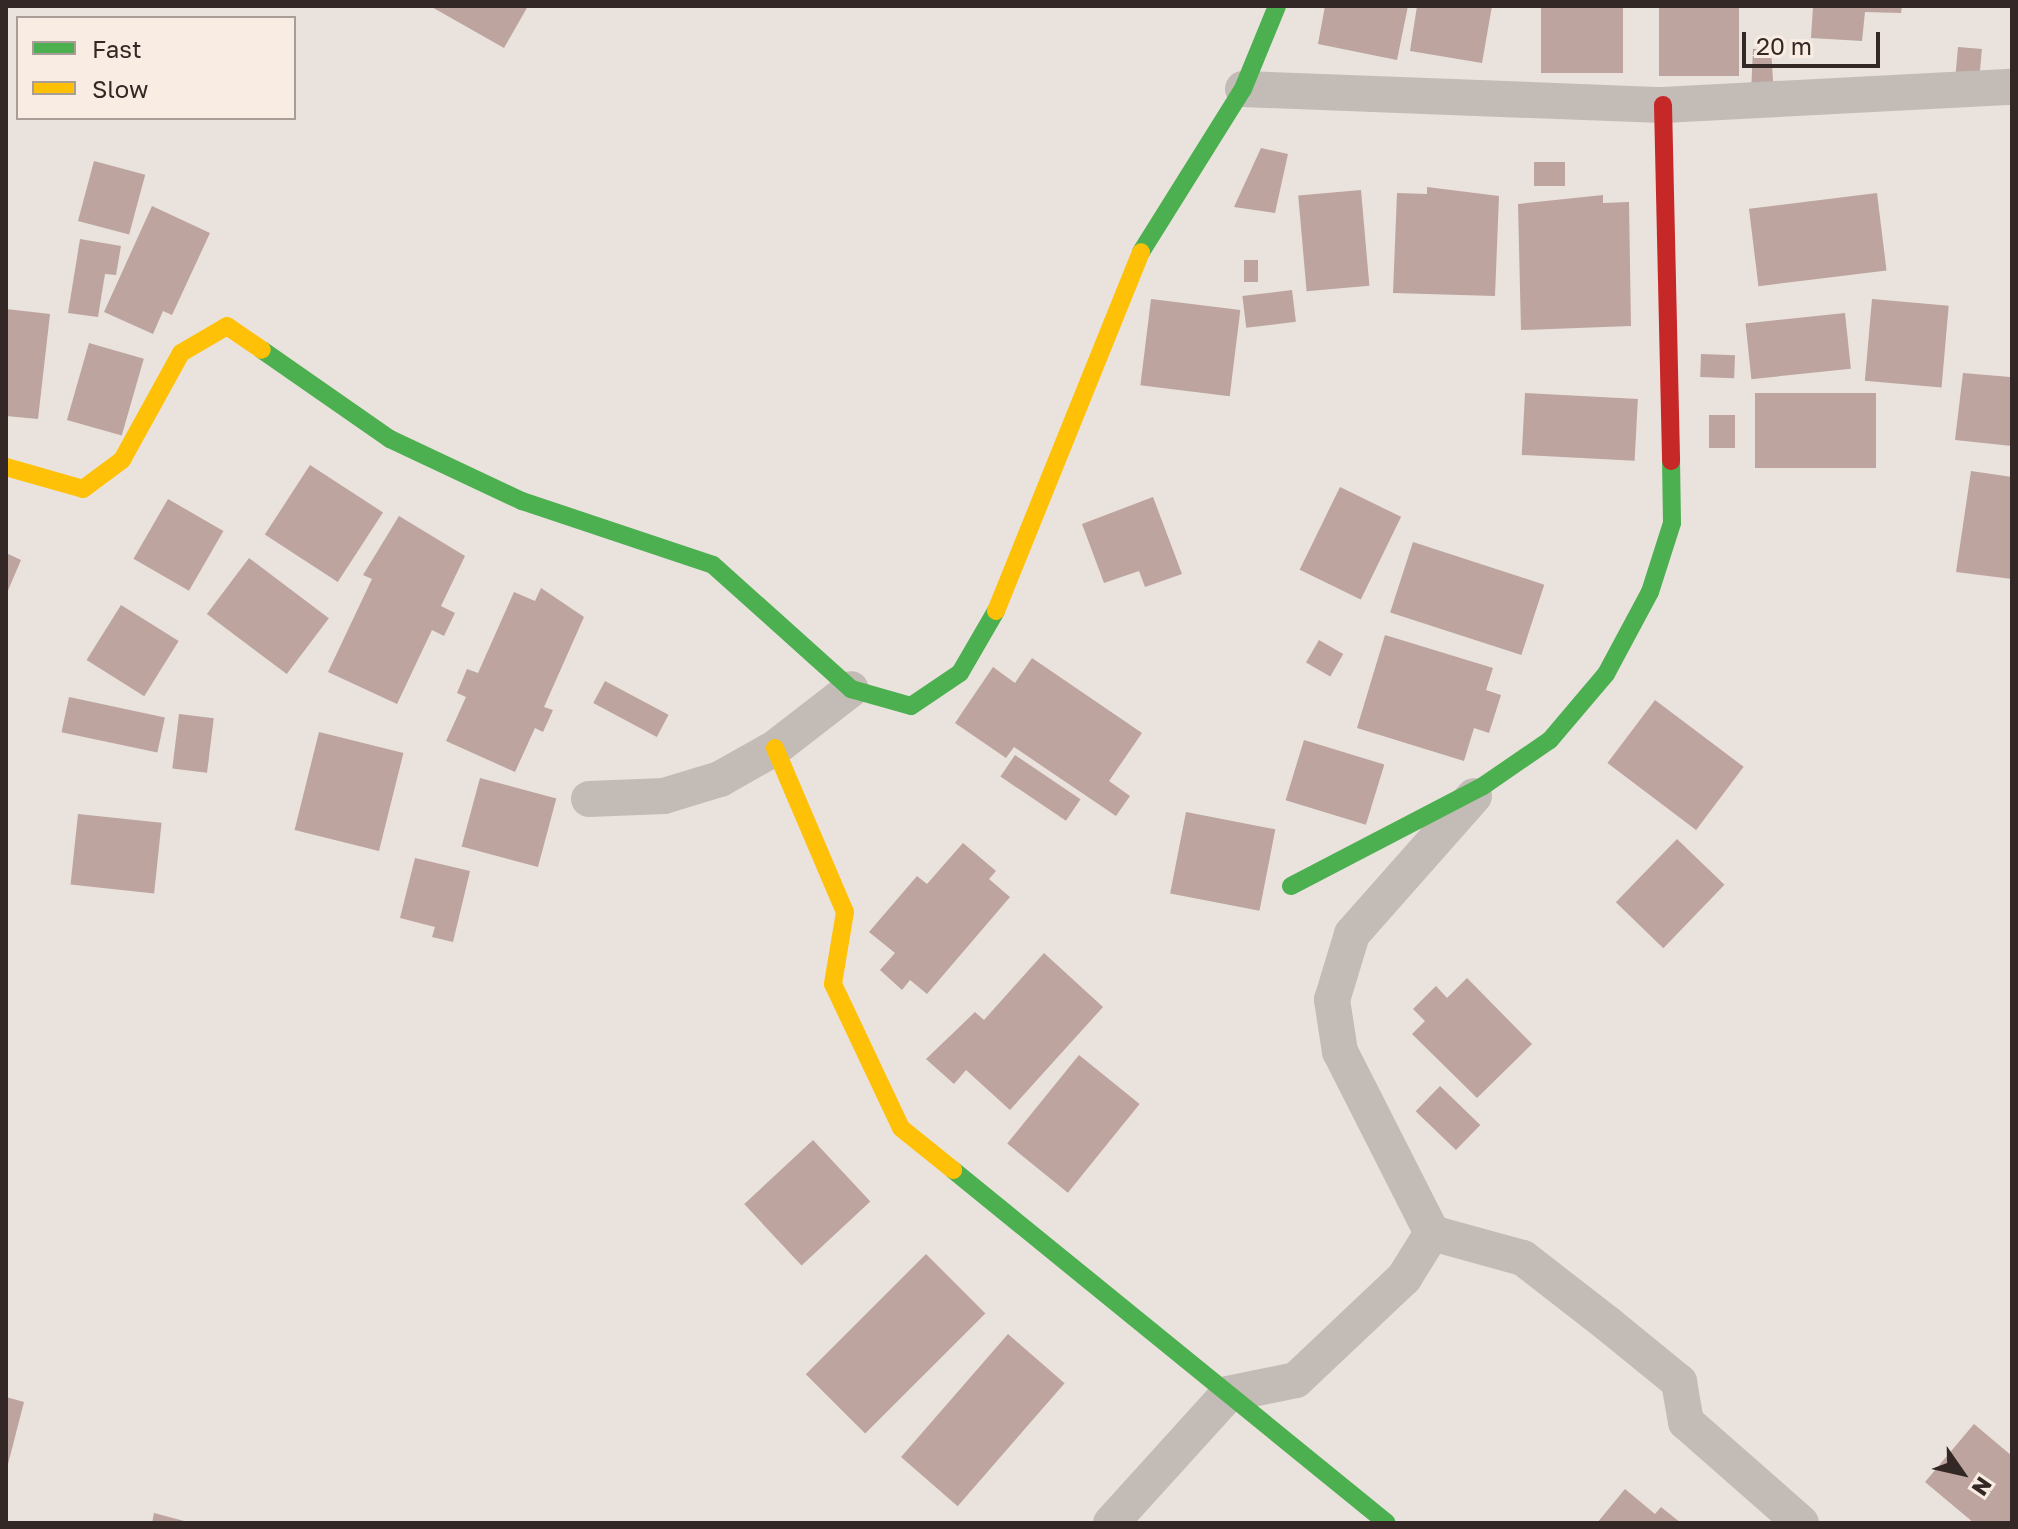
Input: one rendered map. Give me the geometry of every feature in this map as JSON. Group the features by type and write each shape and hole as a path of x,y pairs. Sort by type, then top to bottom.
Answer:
{"street":[{"path":"6,467 83,489 122,460 181,353 227,326 390,439 522,501 713,565 851,689 911,706 960,673 1007,592 1138,257 1243,89 1277,6"},
{"path":"1243,89 1663,105 2012,87"},
{"path":"1291,886 1483,786 1550,740 1606,674 1650,592 1672,523 1663,105"},
{"path":"589,799 664,796 720,779 775,748 851,689"},
{"path":"775,748 845,912 833,984 901,1128 1387,1523"},
{"path":"1483,786 1352,934 1332,1000 1340,1052 1432,1233 1523,1258 1608,1324 1679,1382 1686,1422 1801,1523"},
{"path":"1111,1523 1228,1394 1296,1380 1404,1278 1432,1233"}],"building":[{"path":"430,6 528,6 504,48"},
{"path":"1325,6 1408,6 1397,60 1318,44"},
{"path":"1417,6 1492,6 1482,63 1410,51"},
{"path":"1541,6 1623,6 1623,73 1541,73"},
{"path":"1659,6 1739,6 1739,76 1659,76"},
{"path":"1813,6 1902,6 1901,13 1865,12 1862,41 1811,38"},
{"path":"1958,47 1982,49 1979,77 1956,75"},
{"path":"1753,49 1771,49 1774,95 1751,94"},
{"path":"1261,148 1288,154 1275,213 1234,207"},
{"path":"94,161 145,175 129,235 78,221"},
{"path":"1534,162 1565,162 1565,186 1534,186"},
{"path":"1427,187 1499,196 1495,296 1393,293 1397,193 1427,194"},
{"path":"1361,190 1369,286 1307,291 1298,195"},
{"path":"1877,193 1887,270 1758,286 1749,209"},
{"path":"1603,195 1603,203 1629,202 1631,326 1521,330 1518,204"},
{"path":"152,206 210,233 172,315 163,311 153,334 104,312"},
{"path":"80,239 121,246 116,275 105,274 98,317 68,313"},
{"path":"1244,260 1258,260 1258,282 1244,282"},
{"path":"1292,290 1296,322 1246,328 1242,296"},
{"path":"1151,299 1240,310 1230,396 1140,385"},
{"path":"1872,299 1949,306 1942,387 1865,381"},
{"path":"6,309 50,314 38,419 6,416"},
{"path":"1845,313 1851,369 1751,379 1746,323"},
{"path":"89,343 144,359 122,436 67,420"},
{"path":"1701,354 1735,355 1734,378 1700,377"},
{"path":"1963,373 2010,377 2012,446 1955,440"},
{"path":"1525,393 1638,399 1635,461 1522,455"},
{"path":"1755,393 1876,393 1876,468 1755,468"},
{"path":"1709,415 1735,415 1735,448 1709,448"},
{"path":"310,465 383,512 338,582 265,535"},
{"path":"1971,471 2012,477 2012,579 1956,572"},
{"path":"1340,487 1401,517 1361,599 1300,570"},
{"path":"1153,497 1182,574 1145,587 1139,571 1104,583 1082,524"},
{"path":"168,499 223,531 189,591 134,559"},
{"path":"399,516 465,556 441,606 455,613 444,636 432,630 397,704 328,672 372,579 363,575"},
{"path":"1413,542 1544,585 1521,655 1390,612"},
{"path":"6,553 21,560 6,595"},
{"path":"249,558 329,618 287,674 207,614"},
{"path":"541,588 584,617 544,707 553,710 543,732 535,728 515,772 446,741 466,697 457,693 467,669 478,673 514,592 535,601"},
{"path":"121,605 179,641 144,696 87,660"},
{"path":"1385,635 1493,668 1486,690 1501,695 1489,733 1474,728 1464,761 1357,728"},
{"path":"1319,640 1343,654 1330,677 1306,663"},
{"path":"1032,658 1142,733 1109,781 1130,796 1116,816 1014,747 1006,758 955,723 993,667 1015,683"},
{"path":"605,681 669,715 657,737 593,703"},
{"path":"69,697 165,717 157,753 62,732"},
{"path":"1655,700 1744,767 1696,830 1607,763"},
{"path":"179,714 214,718 207,773 172,769"},
{"path":"319,732 403,753 379,851 295,830"},
{"path":"1304,740 1384,765 1366,825 1286,800"},
{"path":"1015,755 1080,799 1066,821 1000,777"},
{"path":"480,778 556,798 538,867 462,847"},
{"path":"1186,812 1275,829 1259,911 1170,893"},
{"path":"78,814 162,823 154,893 71,885"},
{"path":"1677,839 1724,885 1663,948 1616,902"},
{"path":"963,843 996,871 989,879 1010,897 927,994 910,980 902,990 880,970 895,953 869,932 917,876 927,884"},
{"path":"415,858 470,871 453,942 432,937 435,927 400,918"},
{"path":"1044,953 1103,1007 1010,1110 966,1070 954,1084 926,1059 975,1012 984,1020"},
{"path":"1467,978 1532,1044 1477,1098 1412,1034 1425,1021 1413,1009 1436,986 1447,998"},
{"path":"1079,1055 1140,1104 1068,1193 1007,1144"},
{"path":"1440,1086 1480,1125 1456,1150 1416,1111"},
{"path":"813,1140 870,1201 802,1266 744,1204"},
{"path":"926,1254 985,1313 865,1434 806,1374"},
{"path":"1008,1334 1065,1383 958,1506 901,1457"},
{"path":"6,1397 24,1402 7,1468 6,1467"},
{"path":"1974,1424 2012,1456 2012,1523 1974,1523 1925,1482"},
{"path":"1625,1489 1655,1514 1661,1507 1681,1523 1597,1523"},
{"path":"154,1513 188,1522 188,1523 152,1523"}],"traffic: fast":[{"path":"1141,252 1243,89 1277,6"},
{"path":"262,350 390,439 522,501 713,565 851,689 911,706 960,673 996,611"},
{"path":"1291,886 1483,786 1550,740 1606,674 1650,592 1672,523 1671,461"},
{"path":"953,1170 1387,1523"}],"traffic: slow":[{"path":"996,611 1141,252"},
{"path":"6,467 83,489 122,460 181,353 227,326 262,350"},
{"path":"775,748 845,912 833,984 901,1128 953,1170"}],"traffic: jam":[{"path":"1663,105 1671,461"}]}
